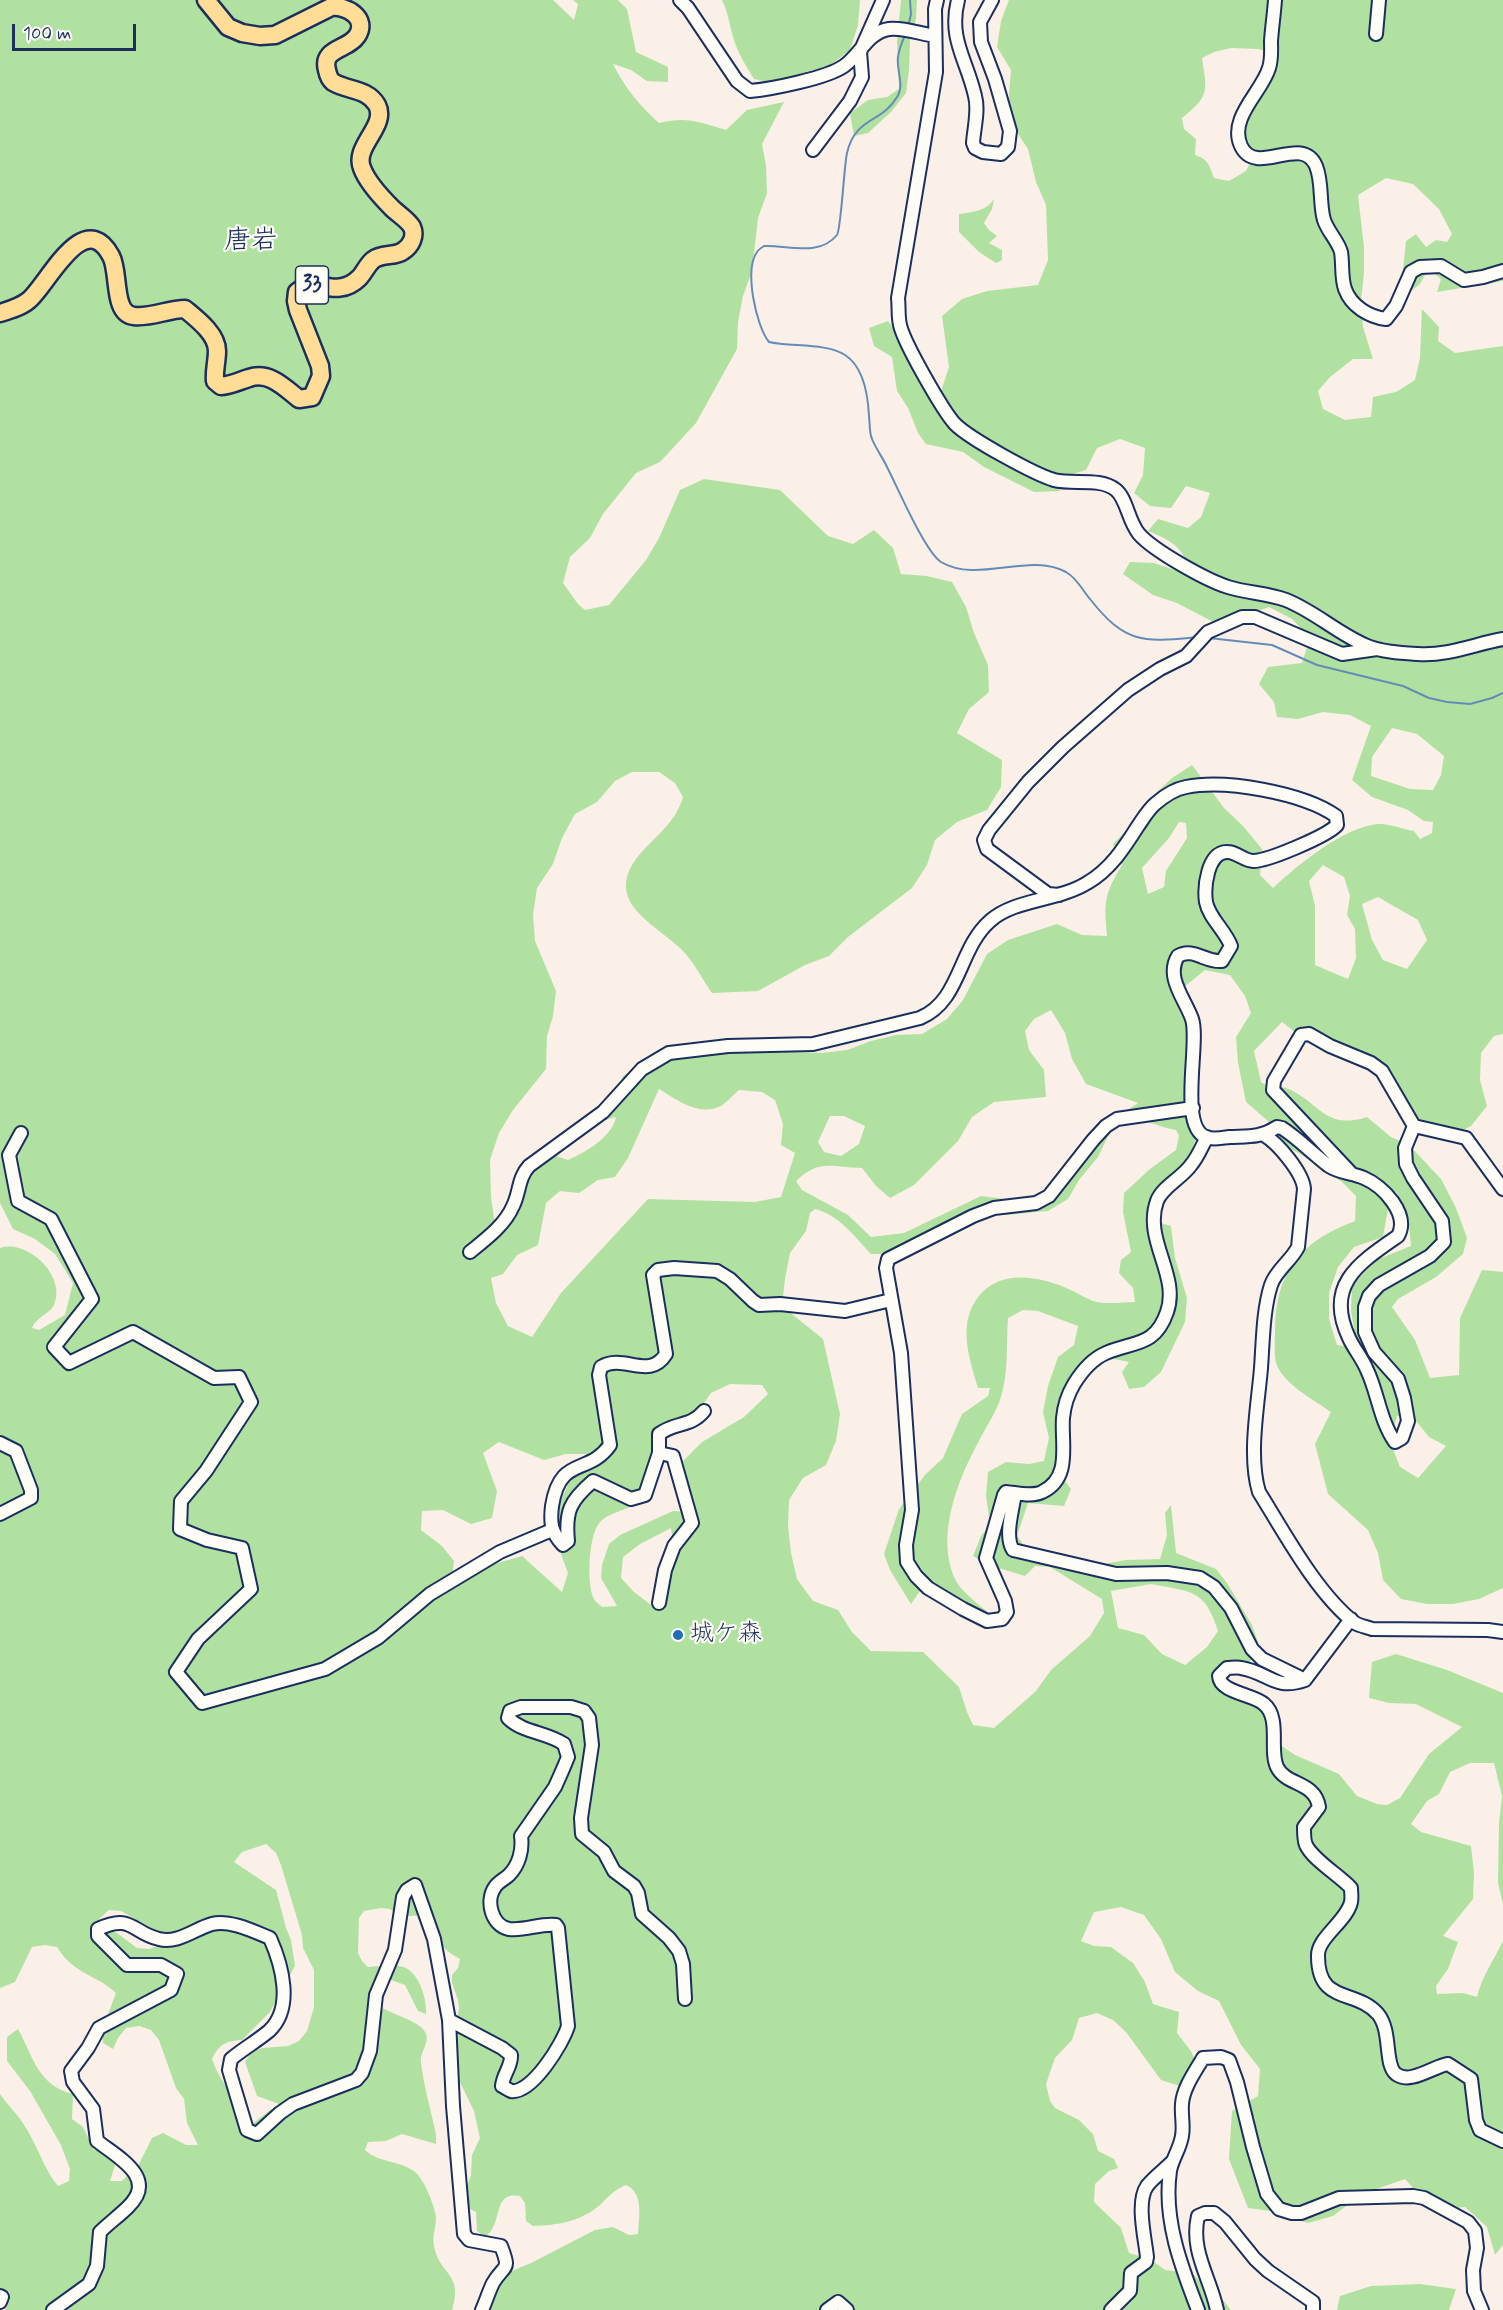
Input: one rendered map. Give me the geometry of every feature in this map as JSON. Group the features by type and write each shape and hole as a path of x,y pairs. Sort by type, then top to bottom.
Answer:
{"main road":[{"name":"33","path":"0,313 23,304 31,298 53,269 78,243 87,239 96,241 107,249 114,260 121,306 125,313 141,316 185,309 215,338 217,349 214,374 215,381 221,386 230,386 253,377 266,377 276,380 298,399 312,397 321,376 320,366 298,310 297,292 308,284 332,289 345,287 358,279 377,257 402,253 414,236 412,227 391,207 360,166 361,154 380,112 376,103 366,94 334,83 328,77 326,65 328,56 357,35 361,28 359,20 348,9 339,6 275,35 260,36 242,33 228,27 206,0"}],"street":[{"path":"680,0 688,8 737,81 750,91 776,89 843,67 874,36 891,28 932,35"},
{"path":"813,150 850,101 862,77 860,52 883,0"},
{"path":"937,0 932,35 936,72 898,298 900,325 910,349 954,423 968,435 1035,472 1055,480 1100,484 1115,489 1123,498 1127,514 1139,534 1169,556 1210,580 1230,588 1263,592 1286,600 1365,645 1420,655 1457,651 1503,639"},
{"path":"958,0 955,13 955,36 976,99 973,143 975,148 983,152 1000,154 1008,147 1010,131 995,79 981,42 980,22 992,0"},
{"path":"1275,0 1270,65 1266,77 1244,112 1239,127 1240,146 1248,156 1257,159 1300,153 1314,161 1318,170 1324,219 1341,250 1345,289 1359,309 1386,320 1396,306 1411,272 1420,267 1441,266 1464,280 1503,271"},
{"path":"1376,34 1379,0"},
{"path":"1060,895 1048,894 987,849 984,840 989,830 1028,782 1063,747 1128,690 1160,669 1186,656 1208,632 1242,617 1255,617 1342,654 1379,649"},
{"path":"470,1252 503,1222 513,1207 521,1174 528,1166 603,1112 642,1069 669,1053 718,1047 813,1044 920,1018 934,1012 947,997 975,938 989,921 998,914 1013,908 1074,890 1101,874 1116,860 1153,805 1184,787 1205,784 1235,786 1284,794 1322,806 1336,816 1337,825 1323,837 1252,862 1229,852 1222,853 1210,866 1205,881 1206,903 1231,946 1222,961 1211,961 1190,952 1178,956 1173,963 1175,983 1192,1020 1194,1033 1191,1071 1197,1130 1206,1137 1264,1135 1274,1140 1304,1182 1298,1247 1274,1279 1265,1321 1254,1450 1256,1481 1262,1497 1310,1571 1331,1598 1356,1624 1372,1629 1503,1632"},
{"path":"1352,1174 1273,1090 1274,1081 1301,1035 1309,1034 1382,1071 1414,1126 1466,1138 1503,1189"},
{"path":"1193,1108 1117,1119 1106,1126 1093,1140 1049,1196 1035,1203 994,1208 973,1216 888,1259 886,1268 902,1353 912,1510 906,1545 907,1562 928,1588 987,1621 1002,1619 1007,1612 1005,1601 986,1558 1004,1495 1006,1492 1029,1495 1042,1493 1053,1484 1064,1463 1063,1418 1065,1402 1072,1385 1084,1369 1107,1353 1143,1342 1155,1334 1167,1314 1171,1299 1169,1279 1158,1250 1154,1214 1157,1200 1192,1164 1206,1137"},
{"path":"1264,1135 1277,1127 1282,1128 1331,1168 1368,1179 1386,1194 1400,1214 1401,1231 1398,1236 1364,1260 1350,1274 1343,1289 1341,1310 1344,1326 1367,1368 1387,1431 1395,1442 1402,1438 1408,1421 1404,1398 1398,1380 1374,1352 1365,1332 1363,1315 1369,1296 1379,1285 1430,1256 1444,1242 1442,1221 1406,1164 1405,1148 1414,1126"},
{"path":"21,1133 9,1155 18,1201 51,1219 93,1299 54,1347 69,1363 133,1332 214,1378 239,1377 251,1402 206,1471 181,1501 180,1529 207,1540 242,1548 251,1589 198,1639 176,1672 202,1703 325,1669 379,1636 440,1588 500,1552 552,1530"},
{"path":"704,1411 696,1421 666,1428 659,1434 659,1453 645,1495 631,1499 593,1481 576,1496 566,1518 568,1541 562,1545 550,1523 554,1493 559,1480 571,1470 603,1455 609,1445 599,1375 601,1367 609,1362 620,1362 647,1368 661,1362 666,1354 653,1275 658,1270 674,1268 717,1271 730,1279 759,1305 780,1304 845,1311 891,1300"},
{"path":"0,1443 16,1451 32,1490 32,1497 0,1514"},
{"path":"659,1453 673,1456 692,1524 674,1546 665,1570 660,1603"},
{"path":"1015,1493 1010,1525 1010,1546 1013,1550 1116,1574 1167,1573 1200,1578 1214,1587 1231,1608 1252,1649 1262,1659 1305,1680"},
{"path":"1351,1619 1305,1680 1280,1684 1241,1668 1227,1668 1219,1676 1220,1681 1225,1687 1258,1699 1267,1706 1272,1718 1276,1767 1318,1797 1319,1807 1304,1827 1305,1845 1314,1856 1351,1888 1351,1902 1342,1920 1323,1942 1317,1953 1320,1976 1325,1985 1371,2008 1377,2014 1385,2025 1391,2066 1395,2074 1402,2077 1415,2076 1448,2064 1471,2079 1476,2120 1480,2130 1503,2141"},
{"path":"449,2020 511,2055 511,2062 503,2075 502,2086 510,2091 517,2090 537,2078 565,2036 568,2026 556,1925 548,1924 525,1930 506,1929 497,1922 492,1914 491,1898 495,1887 511,1873 519,1860 523,1846 521,1836 555,1787 568,1757 564,1744 558,1739 515,1725 508,1719 510,1711 521,1707 571,1707 584,1710 589,1718 592,1745 581,1818 582,1834 604,1852 614,1871 634,1886 638,1893 642,1914 669,1938 679,1951 683,1964 685,1999"},
{"path":"53,2310 89,2284 97,2266 100,2232 132,2203 139,2191 138,2177 132,2168 97,2141 93,2109 73,2082 71,2072 99,2028 171,1990 177,1974 161,1965 127,1965 98,1936 98,1929 110,1923 124,1923 159,1939 183,1937 213,1924 223,1924 270,1938 280,1959 284,1983 282,2010 271,2029 231,2059 229,2070 247,2130 254,2134 261,2131 293,2104 356,2080 362,2073 370,2051 375,1995 395,1950 403,1898 407,1890 415,1885 434,1939 449,2020 453,2106 464,2234 469,2240 501,2246 507,2261 506,2269 494,2282 482,2310"},
{"path":"1198,2310 1183,2271 1171,2225 1168,2194 1172,2162 1183,2134 1181,2103 1186,2086 1203,2058 1221,2057 1229,2060 1267,2194 1279,2209 1292,2213 1314,2208 1339,2198 1413,2196 1424,2198 1468,2222 1475,2231 1477,2248 1473,2270 1474,2291 1482,2310"},
{"path":"1111,2310 1130,2290 1131,2273 1146,2262 1148,2257 1143,2193 1172,2162"},
{"path":"1217,2310 1195,2244 1198,2216 1205,2213 1214,2213 1225,2222 1268,2271 1312,2302 1314,2310"},
{"path":"0,2296 2,2297 0,2302"},
{"path":"826,2310 838,2302 847,2310"}],"green space":[{"path":"0,0 553,0 574,20 578,4 573,0 618,0 627,9 636,52 668,67 668,82 647,81 631,70 613,64 633,96 659,123 685,120 701,122 726,130 747,110 784,102 762,144 766,165 767,193 758,218 752,271 743,296 738,322 737,349 696,423 660,462 636,473 603,514 590,538 570,557 563,583 585,610 609,605 646,560 659,538 680,490 704,479 780,490 828,536 853,544 874,530 893,548 901,574 927,576 952,582 966,607 988,665 989,692 969,709 957,733 1002,760 1001,787 987,810 957,822 935,840 927,865 912,888 848,937 829,956 805,965 758,991 712,993 685,953 646,920 629,899 626,888 628,874 636,859 675,815 683,797 675,783 659,772 632,772 615,781 597,802 575,814 562,838 553,864 537,888 533,914 535,941 556,991 553,1016 547,1036 546,1069 513,1110 499,1133 490,1160 491,1197 495,1224 508,1216 519,1181 553,1155 568,1160 583,1153 604,1137 614,1124 616,1117 590,1124 612,1105 623,1076 646,1062 671,1053 743,1050 822,1053 847,1050 896,1035 922,1034 947,1019 963,1000 987,954 1008,940 1057,924 1082,935 1107,936 1107,899 1122,865 1113,844 1133,824 1157,792 1172,778 1192,765 1224,808 1262,849 1260,875 1273,888 1321,849 1350,832 1364,827 1377,824 1390,825 1414,831 1420,839 1432,833 1433,822 1424,821 1408,810 1372,797 1352,780 1371,726 1350,715 1323,712 1298,719 1277,717 1274,702 1259,684 1268,667 1302,663 1310,638 1292,619 1269,607 1219,625 1177,603 1153,595 1123,574 1130,562 1154,563 1193,576 1185,558 1171,542 1148,531 1158,519 1188,528 1201,517 1210,493 1186,486 1171,508 1150,506 1134,493 1143,475 1145,448 1120,439 1097,448 1086,470 1057,479 1060,491 1034,492 984,467 963,452 926,444 897,391 892,357 874,346 869,328 888,321 916,360 946,415 941,391 949,367 942,316 962,299 987,291 1038,285 1048,260 1046,205 1036,182 1028,149 1011,123 1009,95 1011,70 997,47 1001,21 1009,0 1503,0 1503,281 1437,292 1441,279 1428,269 1420,284 1406,295 1401,288 1406,241 1416,234 1426,247 1436,240 1447,242 1452,234 1439,209 1413,184 1386,178 1358,195 1364,247 1361,301 1363,327 1373,359 1353,359 1330,377 1318,391 1323,409 1345,420 1371,417 1373,397 1396,392 1415,380 1420,358 1422,309 1439,327 1438,341 1455,353 1503,346 1503,1034 1494,1036 1481,1053 1480,1080 1487,1106 1471,1126 1446,1139 1421,1135 1406,1114 1382,1067 1299,1035 1282,1022 1254,1051 1261,1082 1277,1092 1279,1086 1292,1091 1320,1111 1339,1120 1367,1117 1391,1137 1409,1145 1441,1179 1456,1208 1467,1238 1463,1254 1436,1277 1398,1299 1392,1307 1415,1340 1430,1378 1459,1375 1460,1318 1482,1270 1503,1272 1503,1588 1479,1599 1453,1604 1427,1604 1401,1599 1383,1580 1378,1553 1368,1530 1328,1494 1315,1444 1331,1412 1292,1385 1280,1371 1275,1356 1276,1310 1286,1276 1295,1261 1320,1238 1355,1221 1356,1196 1342,1182 1297,1152 1281,1145 1269,1122 1246,1102 1238,1063 1236,1037 1251,1013 1245,996 1230,975 1205,970 1184,987 1196,1063 1183,1114 1198,1129 1191,1156 1157,1192 1148,1212 1161,1223 1171,1226 1175,1258 1187,1298 1185,1322 1161,1372 1144,1387 1129,1389 1122,1372 1129,1362 1109,1358 1078,1375 1068,1413 1070,1443 1068,1457 1059,1473 1071,1489 1064,1506 1028,1503 1017,1536 1025,1547 1097,1565 1126,1560 1160,1559 1167,1535 1165,1513 1171,1505 1176,1553 1216,1569 1252,1625 1258,1642 1250,1662 1224,1668 1215,1676 1271,1704 1270,1738 1295,1755 1339,1774 1357,1796 1377,1804 1387,1805 1400,1798 1429,1754 1462,1727 1416,1704 1389,1703 1369,1698 1372,1662 1396,1654 1447,1670 1503,1693 1503,1904 1498,1883 1502,1796 1494,1763 1470,1763 1450,1772 1439,1794 1427,1801 1411,1824 1421,1832 1471,1846 1474,1873 1473,1899 1443,1936 1458,1942 1448,1969 1436,1986 1437,1994 1463,1993 1477,1997 1485,1975 1503,1941 1503,2245 1495,2255 1487,2227 1465,2207 1433,2210 1405,2179 1362,2194 1333,2216 1308,2223 1270,2211 1248,2208 1229,2159 1232,2111 1258,2096 1260,2069 1241,2045 1219,2001 1198,1991 1175,1972 1161,1939 1144,1915 1121,1907 1094,1912 1081,1941 1094,1946 1111,1947 1133,1963 1145,1982 1153,2004 1179,2012 1177,2033 1191,2051 1197,2065 1186,2088 1161,2080 1126,2032 1113,2020 1097,2013 1079,2018 1072,2040 1055,2058 1046,2084 1050,2101 1055,2108 1079,2120 1093,2134 1098,2151 1114,2159 1118,2168 1109,2171 1095,2184 1094,2202 1121,2228 1129,2253 1150,2259 1165,2270 1192,2273 1199,2280 1207,2280 1231,2310 482,2310 497,2281 514,2270 595,2230 613,2227 629,2235 638,2234 638,2200 632,2189 626,2185 615,2191 592,2211 577,2219 533,2226 526,2221 525,2203 520,2196 511,2196 505,2198 501,2203 491,2231 485,2237 477,2231 476,2212 462,2201 471,2175 472,2155 480,2138 474,2111 449,2056 459,2009 452,1975 458,1968 460,1959 446,1950 440,1940 432,1915 406,1916 381,1908 364,1911 359,1918 358,1953 368,1967 392,1965 406,1968 415,1976 422,1988 426,2014 418,2011 405,1985 388,1979 377,2005 417,2024 427,2036 421,2062 436,2133 436,2144 402,2134 386,2141 368,2142 365,2150 376,2157 409,2168 418,2175 425,2186 435,2213 434,2242 437,2256 455,2288 452,2310 5,2310 10,2300 9,2292 0,2289 0,2094 23,2123 58,2186 69,2181 70,2169 61,2145 30,2091 7,2061 7,2037 18,2029 44,2077 61,2090 73,2094 72,2119 83,2127 94,2150 107,2149 118,2156 110,2181 122,2181 139,2164 152,2138 163,2133 186,2145 198,2145 187,2123 184,2099 176,2088 159,2040 151,2030 139,2026 126,2028 113,2049 103,2043 102,2030 116,1993 78,1969 57,1947 45,1945 32,1947 15,1982 0,1988 0,1248 22,1249 32,1254 50,1272 55,1283 57,1294 54,1305 32,1328 39,1330 65,1315 73,1283 55,1254 35,1239 13,1229 0,1203","holes":["1231,48 1258,49 1269,52 1270,64 1255,81 1244,99 1234,130 1233,141 1244,147 1252,159 1246,171 1229,181 1214,178 1208,164 1195,155 1196,139 1184,129 1182,118 1198,104 1205,86 1202,58","1392,728 1417,734 1444,756 1441,775 1433,790 1410,789 1371,776 1372,757","1179,822 1186,823 1187,838 1166,871 1164,887 1148,894 1142,868 1169,838","1323,865 1344,877 1350,896 1347,915 1355,929 1356,958 1348,979 1315,965 1315,906 1309,881","1378,897 1418,920 1427,940 1407,969 1383,960 1372,940 1362,904","1051,1010 1065,1033 1072,1059 1086,1084 1138,1103 1107,1124 1062,1186 1040,1195 1013,1200 981,1196 904,1233 871,1237 848,1215 802,1190 796,1181 812,1169 834,1166 862,1168 876,1186 890,1198 914,1185 958,1141 972,1117 994,1102 1046,1097 1044,1070 1029,1050 1025,1031 1034,1019","659,1089 688,1106 705,1110 721,1106 739,1090 762,1092 775,1100 783,1124 781,1145 795,1153 781,1197 755,1202 648,1199 561,1293 532,1337 508,1326 496,1303 491,1278 503,1274 517,1255 538,1245 546,1203 560,1191 579,1193 598,1180 615,1177 628,1158","830,1116 844,1116 865,1126 859,1144 841,1156 824,1152 818,1142","1130,1117 1176,1130 1179,1136 1176,1150 1150,1169 1124,1193 1123,1212 1131,1252 1121,1260 1119,1273 1133,1288 1135,1302 1093,1301 1053,1283 1030,1278 997,1282 979,1296 968,1318 967,1341 978,1388 990,1388 988,1396 962,1414 943,1458 925,1475 899,1509 884,1554 890,1570 911,1604 920,1591 935,1584 961,1603 989,1613 965,1592 954,1577 947,1543 948,1525 957,1489 971,1456 996,1410 1003,1390 1008,1318 1023,1310 1038,1311 1078,1326 1074,1345 1058,1357 1048,1386 1043,1412 1049,1438 1044,1461 1029,1464 1006,1462 988,1472 986,1495 990,1525 981,1536 973,1556 985,1564 1025,1576 1035,1566 1050,1567 1102,1599 1104,1613 1090,1636 1051,1670 1036,1691 994,1728 973,1725 959,1687 923,1652 871,1651 852,1632 838,1610 813,1601 797,1579 788,1526 789,1500 803,1478 826,1465 836,1441 840,1414 823,1339 782,1306 790,1253 806,1231 810,1213 815,1209 839,1221 871,1254 887,1254 976,1214 1006,1215 1048,1211 1068,1199 1079,1180 1098,1157 1111,1130","1376,1185 1397,1193 1409,1223 1411,1246 1376,1260 1352,1285 1351,1311 1355,1335 1351,1347 1337,1345 1329,1319 1329,1293 1338,1267 1354,1247 1383,1237 1388,1209","730,1384 762,1385 768,1394 744,1417 702,1442 683,1461 692,1512 673,1511 620,1535 609,1544 602,1565 601,1578 617,1606 602,1607 595,1601 591,1590 590,1558 593,1536 601,1521 606,1517 635,1504 644,1496 651,1474 656,1428 675,1419 697,1413 711,1393","1411,1415 1429,1437 1446,1446 1418,1478 1400,1467 1390,1441 1397,1416","499,1442 544,1460 566,1454 586,1454 573,1474 555,1513 552,1530 568,1573 562,1592 522,1556 491,1565 457,1585 452,1578 454,1561 442,1546 421,1530 422,1511 443,1510 471,1524 492,1518 497,1491 483,1453","671,1528 672,1535 651,1605 621,1578 623,1557 640,1544","1151,1584 1194,1594 1208,1607 1218,1631 1207,1647 1185,1665 1162,1654 1144,1635 1118,1628 1111,1591","266,1844 276,1853 302,1935 303,1948 314,1970 314,2007 307,2031 299,2041 288,2046 252,2051 245,2062 257,2096 282,2105 270,2110 251,2125 224,2084 212,2059 220,2047 227,2042 242,2040 270,2012 295,1966 291,1940 276,1890 234,1862 242,1852","109,1910 121,1911 154,1930 161,1945 149,1949 137,1948 117,1933 106,1929 99,1919"]},
{"path":"722,0 860,0 858,25 850,50 829,66 802,73 777,84 754,79 737,48"},
{"path":"901,0 917,0 916,19 910,40 906,93 891,112 868,133 854,136 850,113 868,100 887,97 899,89 897,41"},
{"path":"994,199 992,209 984,223 997,236 989,243 1002,250 1002,260 996,263 979,252 959,232 959,214 974,212"},
{"path":"1420,2284 1456,2289 1449,2310 1337,2310 1340,2296 1371,2286"}],"waterway":[{"path":"908,27 911,14 910,0"},
{"path":"905,35 898,57 900,88 897,97 884,112 862,126 851,141 847,153 837,235 830,242 813,248 764,246 753,260 753,298 764,334 769,342 837,351 845,355 857,367 866,391 872,439 927,546 941,562 955,568 971,570 1036,565 1051,567 1066,572 1074,578 1103,614 1126,633 1137,637 1163,640 1198,637"},
{"path":"1209,638 1272,645 1317,665 1403,686 1429,698 1447,702 1470,704 1503,693"}],"place":[{"name":"城ケ森","path":"678,1635"}],"district":[{"name":"唐岩","path":"251,242"}]}
